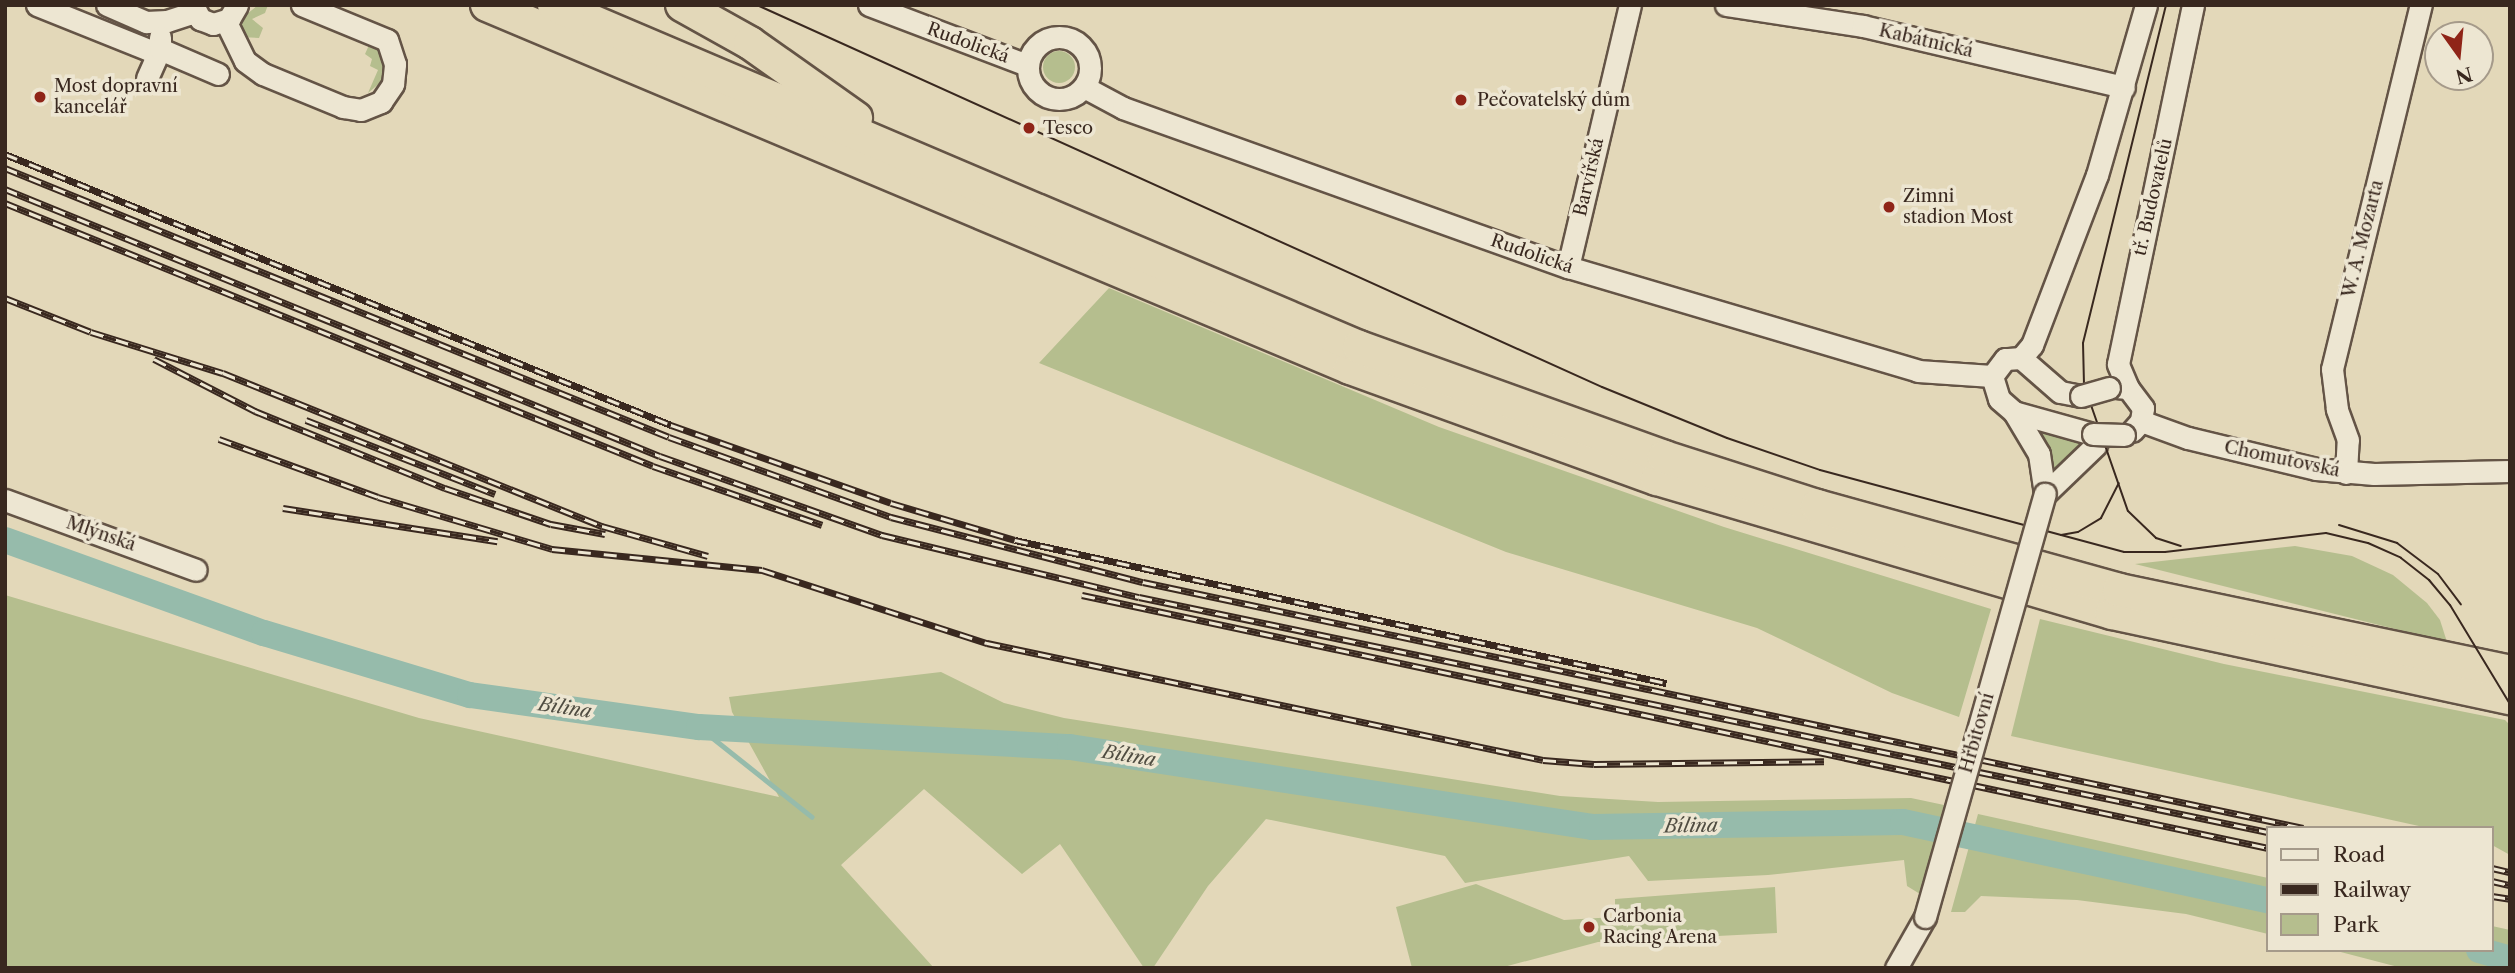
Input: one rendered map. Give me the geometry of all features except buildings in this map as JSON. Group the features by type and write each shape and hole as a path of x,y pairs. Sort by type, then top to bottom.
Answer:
{"highway":[{"path":"487,5 1337,362 1619,466 1808,527 2099,609 2510,701"},
{"path":"554,5 1359,347 1664,457 1817,506 2119,590 2510,673"},
{"path":"682,5 750,43 916,157"}],"street":[{"path":"37,5 149,50 160,50 218,74"},
{"path":"107,5 146,22 194,9 208,23 231,14 245,61 263,74 343,107 361,110 381,102 393,84 395,64 387,40 302,5"},
{"name":"Rudolická","path":"869,5 1027,65"},
{"name":"Barvířská","path":"1568,267 1630,5"},
{"name":"Kabátnická","path":"1726,5 1863,26 2124,87"},
{"path":"2021,358 2032,345 2068,254 2124,87 2146,5"},
{"name":"tř. Budovatelů","path":"2118,388 2118,364 2193,5"},
{"name":"W. A. Mozarta","path":"2346,473 2348,440 2337,408 2332,369 2421,5"},
{"path":"147,78 160,50 164,16"},
{"name":"Rudolická","path":"1068,37 1089,58 1084,87 1067,98 1047,97 1032,84 1027,65 1041,41 1068,37"},
{"name":"Rudolická","path":"1084,87 1123,108 1568,267 1918,371 1992,376"},
{"path":"2021,358 2060,392 2081,396 2118,388 2143,408 2141,421 2105,438 2045,494 2039,454 2014,412 1999,399 1992,376 2005,359 2021,358"},
{"path":"2014,412 2105,438"},
{"name":"Chomutovská","path":"2141,421 2291,465 2346,473 2510,471"},
{"name":"Hřbitovní","path":"1896,968 1925,917 2045,494"},
{"name":"Mlýnská","path":"5,500 196,570"}],"green space":[{"path":"258,5 268,5 265,13 252,19 263,28 259,38 239,37 242,18"},
{"path":"370,43 381,50 385,62 381,82 368,93 378,70 370,66 372,59 365,54"},
{"path":"1059,51 1070,56 1075,67 1070,78 1059,83 1048,78 1043,67 1048,56"},
{"path":"1109,288 1439,427 1724,527 1991,609 1959,717 1892,693 1757,628 1506,552 1039,363"},
{"path":"2041,430 2082,442 2053,472 2039,432"},
{"path":"2295,546 2352,556 2393,575 2427,603 2440,620 2447,642 2135,564"},
{"path":"5,595 419,718 779,797 732,712 729,697 941,672 1004,703 1064,718 1560,796 1658,802 1911,798 1944,805 1920,894 1907,886 1904,860 1768,875 1648,881 1629,856 1465,883 1445,856 1266,819 1208,886 1153,968 1144,968 1060,844 1022,874 924,789 841,865 934,968 5,968"},
{"path":"2040,619 2224,664 2505,720 2510,725 2510,855 2494,846 2494,826 2419,826 2011,736"},
{"path":"1978,814 2266,878 2266,934 2186,914 2077,900 1981,896 1965,912 1951,912"},
{"name":"Carbonia Racing Arena","path":"1476,884 1564,920 1615,917 1615,899 1775,887 1777,933 1598,942 1500,968 1412,968 1396,907"},
{"path":"2494,926 2510,930 2510,968 2402,968 2341,952 2494,952"}],"waterway":[{"name":"Bílina","path":"5,540 264,633 470,695 699,727 1070,747 1592,827 1903,822 2266,900"},
{"path":"699,727 812,817"},
{"name":"Bílina","path":"2486,952 2510,959"}],"tram line":[{"path":"757,5 1602,387 1727,438 1820,470 2124,552 2165,552 2326,533 2368,543 2401,558 2429,580 2450,605 2510,704"},
{"path":"2166,5 2083,343 2084,385 2128,511 2156,538 2181,546"},
{"path":"2061,535 2078,532 2101,518 2119,483"},
{"path":"2339,525 2397,543 2438,574 2461,604"}],"railway":[{"path":"5,154 671,425 891,503 1015,540 1666,683"},
{"path":"5,168 669,437 891,517 1143,582 2294,826"},
{"path":"5,189 660,456 882,535 1139,597 2266,832"},
{"path":"5,203 653,466 822,525"},
{"path":"5,298 91,332 223,373 602,526 708,556"},
{"path":"154,359 255,411 445,488 551,524 605,534"},
{"path":"306,420 495,494"},
{"path":"219,439 378,497 552,549 762,570 987,643 1543,760 1594,764 1824,761"},
{"path":"283,508 497,541"},
{"path":"1082,595 2266,848"},
{"path":"2494,868 2510,872"},
{"path":"2494,881 2510,885"},
{"path":"2494,896 2510,899"}],"place":[{"name":"Most dopravní kancelář","path":"40,97"},
{"name":"Pečovatelský dům","path":"1461,100"},
{"name":"Tesco","path":"1029,128"},
{"name":"Zimni stadion Most","path":"1889,207"},
{"name":"Carbonia Racing Arena","path":"1589,927"}]}
